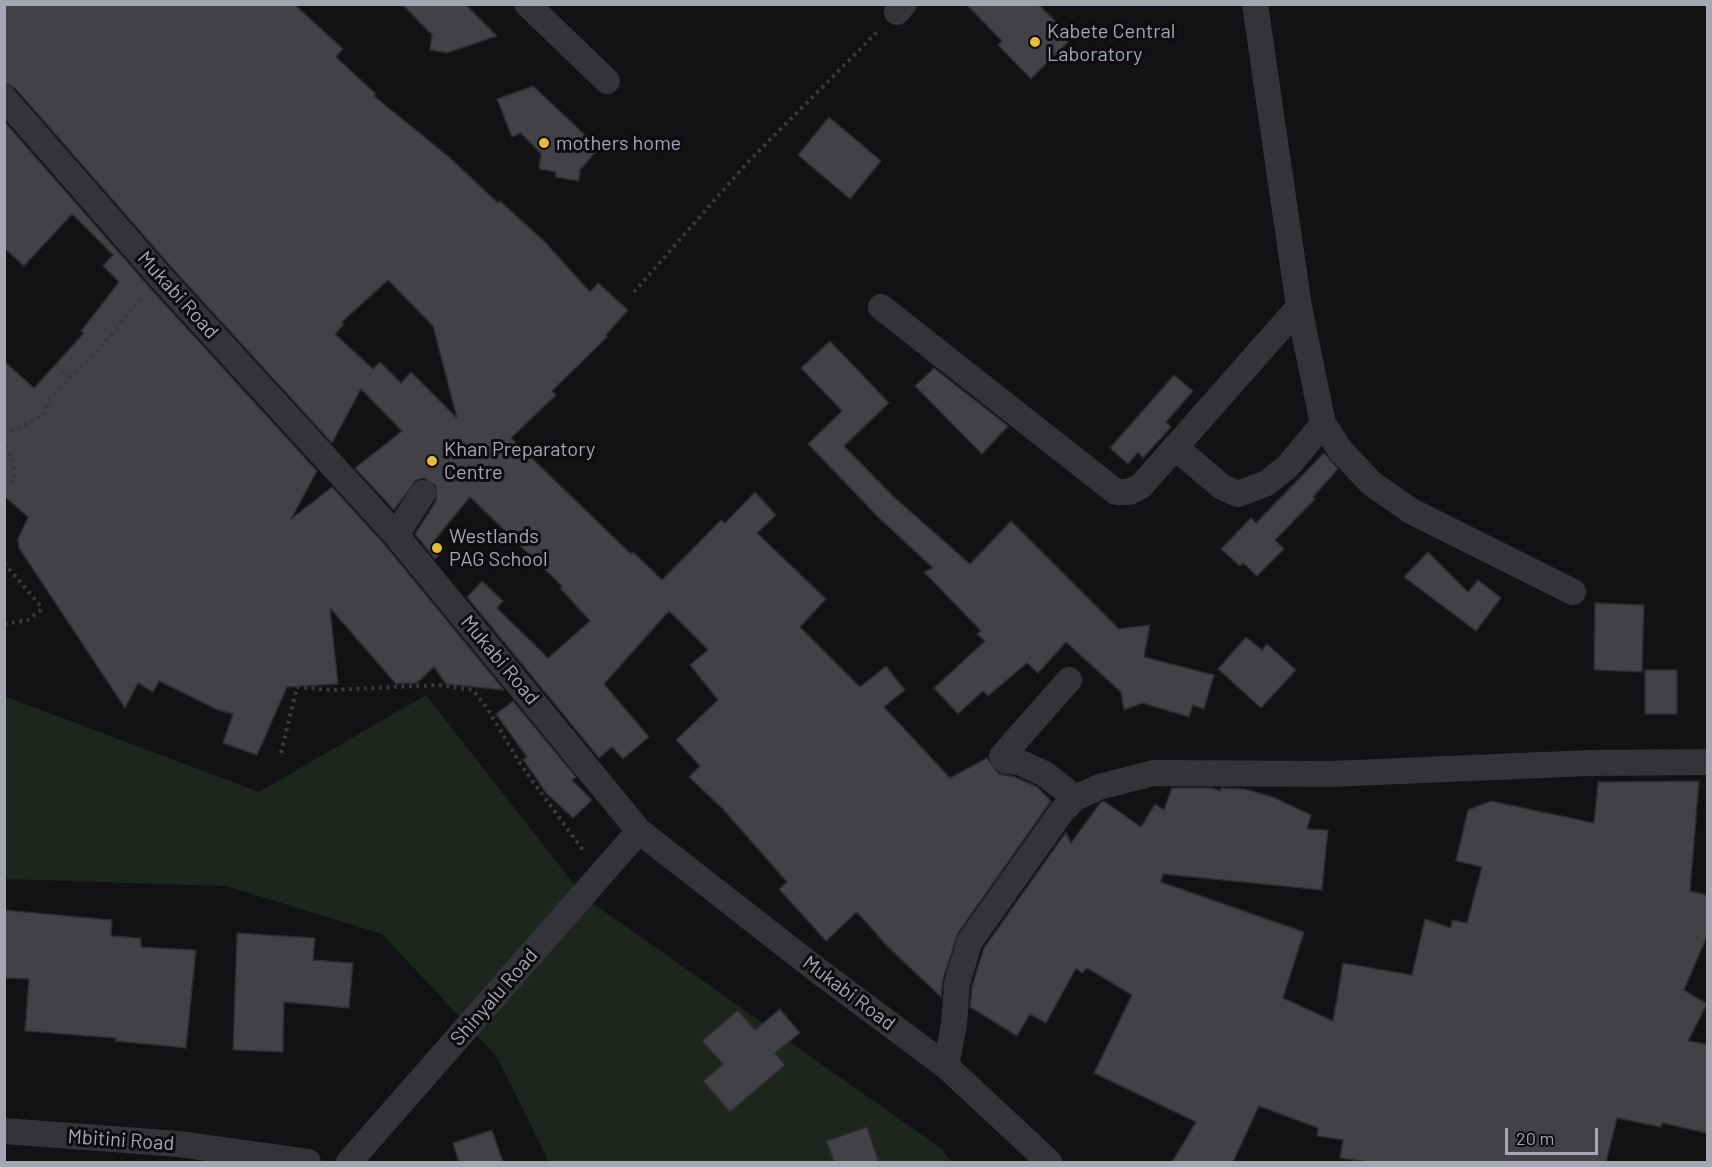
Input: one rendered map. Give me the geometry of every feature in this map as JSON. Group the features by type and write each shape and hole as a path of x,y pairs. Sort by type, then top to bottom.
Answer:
{"street":[{"path":"527,4 607,81"},
{"path":"1255,4 1299,307 1323,424 1341,451 1371,483 1411,511 1573,592"},
{"name":"Mukabi Road","path":"4,99 162,279 396,535 639,831 820,973 946,1066 1049,1162"},
{"path":"881,306 1116,492 1129,492 1140,486 1299,307"},
{"path":"1175,447 1222,487 1238,494 1267,483 1288,466 1323,424"},
{"path":"396,535 423,493"},
{"path":"1069,680 1002,756 1006,761 1019,762 1045,774 1075,798"},
{"path":"946,1066 954,1024 957,983 970,941 1062,811 1075,798 1098,787 1153,773 1330,774 1590,763 1707,762"},
{"name":"Shinyalu Road","path":"349,1162 639,831"},
{"name":"Mbitini Road","path":"4,1131 179,1144 308,1162"}],"path":[{"path":"634,292 747,163 900,8"},
{"path":"4,487 13,481 15,474 4,437 44,415 50,399 71,379 138,301 162,279"},
{"path":"56,365 71,379"},
{"path":"4,563 39,604 41,610 28,620 4,624"},
{"path":"281,753 297,687 332,690 439,685 473,690 521,765 582,851 607,869"}],"shaded area":[{"path":"426,695 584,897 942,1149 951,1162 549,1162 497,1057 382,934 226,886 5,879 4,696 259,792"}],"building":[{"path":"4,4 294,4 343,49 336,57 376,94 374,96 449,157 498,203 500,201 546,243 590,292 598,283 628,310 606,335 607,337 552,391 556,395 511,438 631,554 633,552 662,580 721,520 725,523 755,492 776,515 757,533 826,599 800,627 860,687 886,666 905,690 884,707 950,778 987,758 999,774 1015,777 1037,787 1051,801 958,933 943,979 941,997 887,946 857,912 826,941 779,889 787,882 722,808 689,777 700,766 676,740 718,700 690,665 708,650 669,611 604,684 649,737 623,759 612,747 599,758 467,597 482,581 503,601 497,608 548,658 590,621 560,588 562,586 470,497 434,541 444,549 435,559 415,534 436,501 436,486 424,478 416,480 394,510 355,468 402,431 361,389 332,443 173,269 15,88 4,83","holes":["388,280 433,326 457,418 411,372 401,383 380,362 373,369 335,334 344,324 342,322"]},
{"path":"402,4 465,4 497,36 447,53 430,50 432,35"},
{"name":"Kabete Central Laboratory","path":"966,4 1038,4 1072,38 1031,79 998,45 1002,41"},
{"path":"533,86 599,148 580,170 579,181 555,177 556,172 539,169 541,154 521,133 512,137 497,99"},
{"path":"829,117 881,161 850,199 798,155"},
{"path":"4,121 151,289 317,471 291,519 332,487 385,545 504,690 446,684 434,667 417,683 396,684 330,608 338,684 287,687 257,755 223,743 233,714 218,710 159,681 153,692 138,683 125,708 19,548 18,539 28,517 4,496 4,361 34,388 84,333 81,331 119,282 103,266 113,255 72,214 24,266 4,248"},
{"path":"830,341 889,403 844,446 894,497 970,564 1011,521 1119,629 1150,625 1144,657 1214,675 1204,709 1193,705 1189,717 1142,703 1124,710 1121,692 1066,642 1038,673 1027,663 988,696 983,691 958,714 934,688 985,641 977,634 981,631 924,572 933,568 878,517 808,444 842,411 801,368"},
{"path":"934,368 1008,426 982,454 915,386"},
{"path":"1174,375 1193,391 1166,422 1171,427 1143,458 1138,452 1128,464 1110,448"},
{"path":"1324,453 1338,469 1313,497 1315,499 1275,540 1284,549 1257,576 1243,563 1240,566 1221,549 1251,518 1256,523"},
{"path":"1428,552 1468,592 1478,580 1501,598 1476,631 1404,577"},
{"path":"1595,603 1644,605 1642,672 1594,670"},
{"path":"1246,637 1262,650 1267,644 1296,670 1261,708 1218,669"},
{"path":"1645,670 1677,670 1677,714 1645,714"},
{"path":"513,701 576,777 572,780 592,800 573,818 547,794 523,759 527,757 496,714"},
{"path":"1699,781 1690,891 1707,895 1707,936 1684,990 1707,1004 1688,1041 1707,1044 1707,1133 1662,1123 1661,1127 1617,1118 1606,1162 1369,1162 1340,1158 1343,1140 1317,1136 1318,1128 1259,1106 1233,1162 1172,1162 1196,1122 1094,1073 1132,995 1087,968 1082,973 1076,968 1046,1023 1030,1014 1017,1036 970,1007 972,986 984,948 1066,832 1071,843 1100,803 1104,801 1141,827 1155,804 1164,810 1172,788 1212,788 1220,791 1221,788 1245,789 1273,797 1311,815 1307,829 1328,830 1322,890 1163,874 1161,882 1304,932 1283,998 1333,1021 1343,963 1412,975 1425,919 1451,928 1452,920 1467,923 1482,867 1456,861 1468,810 1491,801 1594,823 1598,782"},
{"path":"4,910 112,920 111,936 141,938 141,947 196,950 186,1048 115,1041 116,1038 25,1031 29,979 4,978"},
{"path":"237,933 315,938 313,960 353,963 349,1008 284,1002 283,1052 233,1050"},
{"path":"780,1009 800,1033 775,1053 785,1065 730,1112 703,1081 723,1064 702,1041 738,1010 755,1030"},
{"path":"867,1127 879,1162 834,1162 826,1141"},
{"path":"492,1130 503,1162 459,1162 453,1143"}],"place":[{"name":"Kabete Central Laboratory","path":"1035,42"},
{"name":"mothers home","path":"544,143"},
{"name":"Khan Preparatory Centre","path":"432,461"},
{"name":"Westlands PAG School","path":"437,548"}]}
